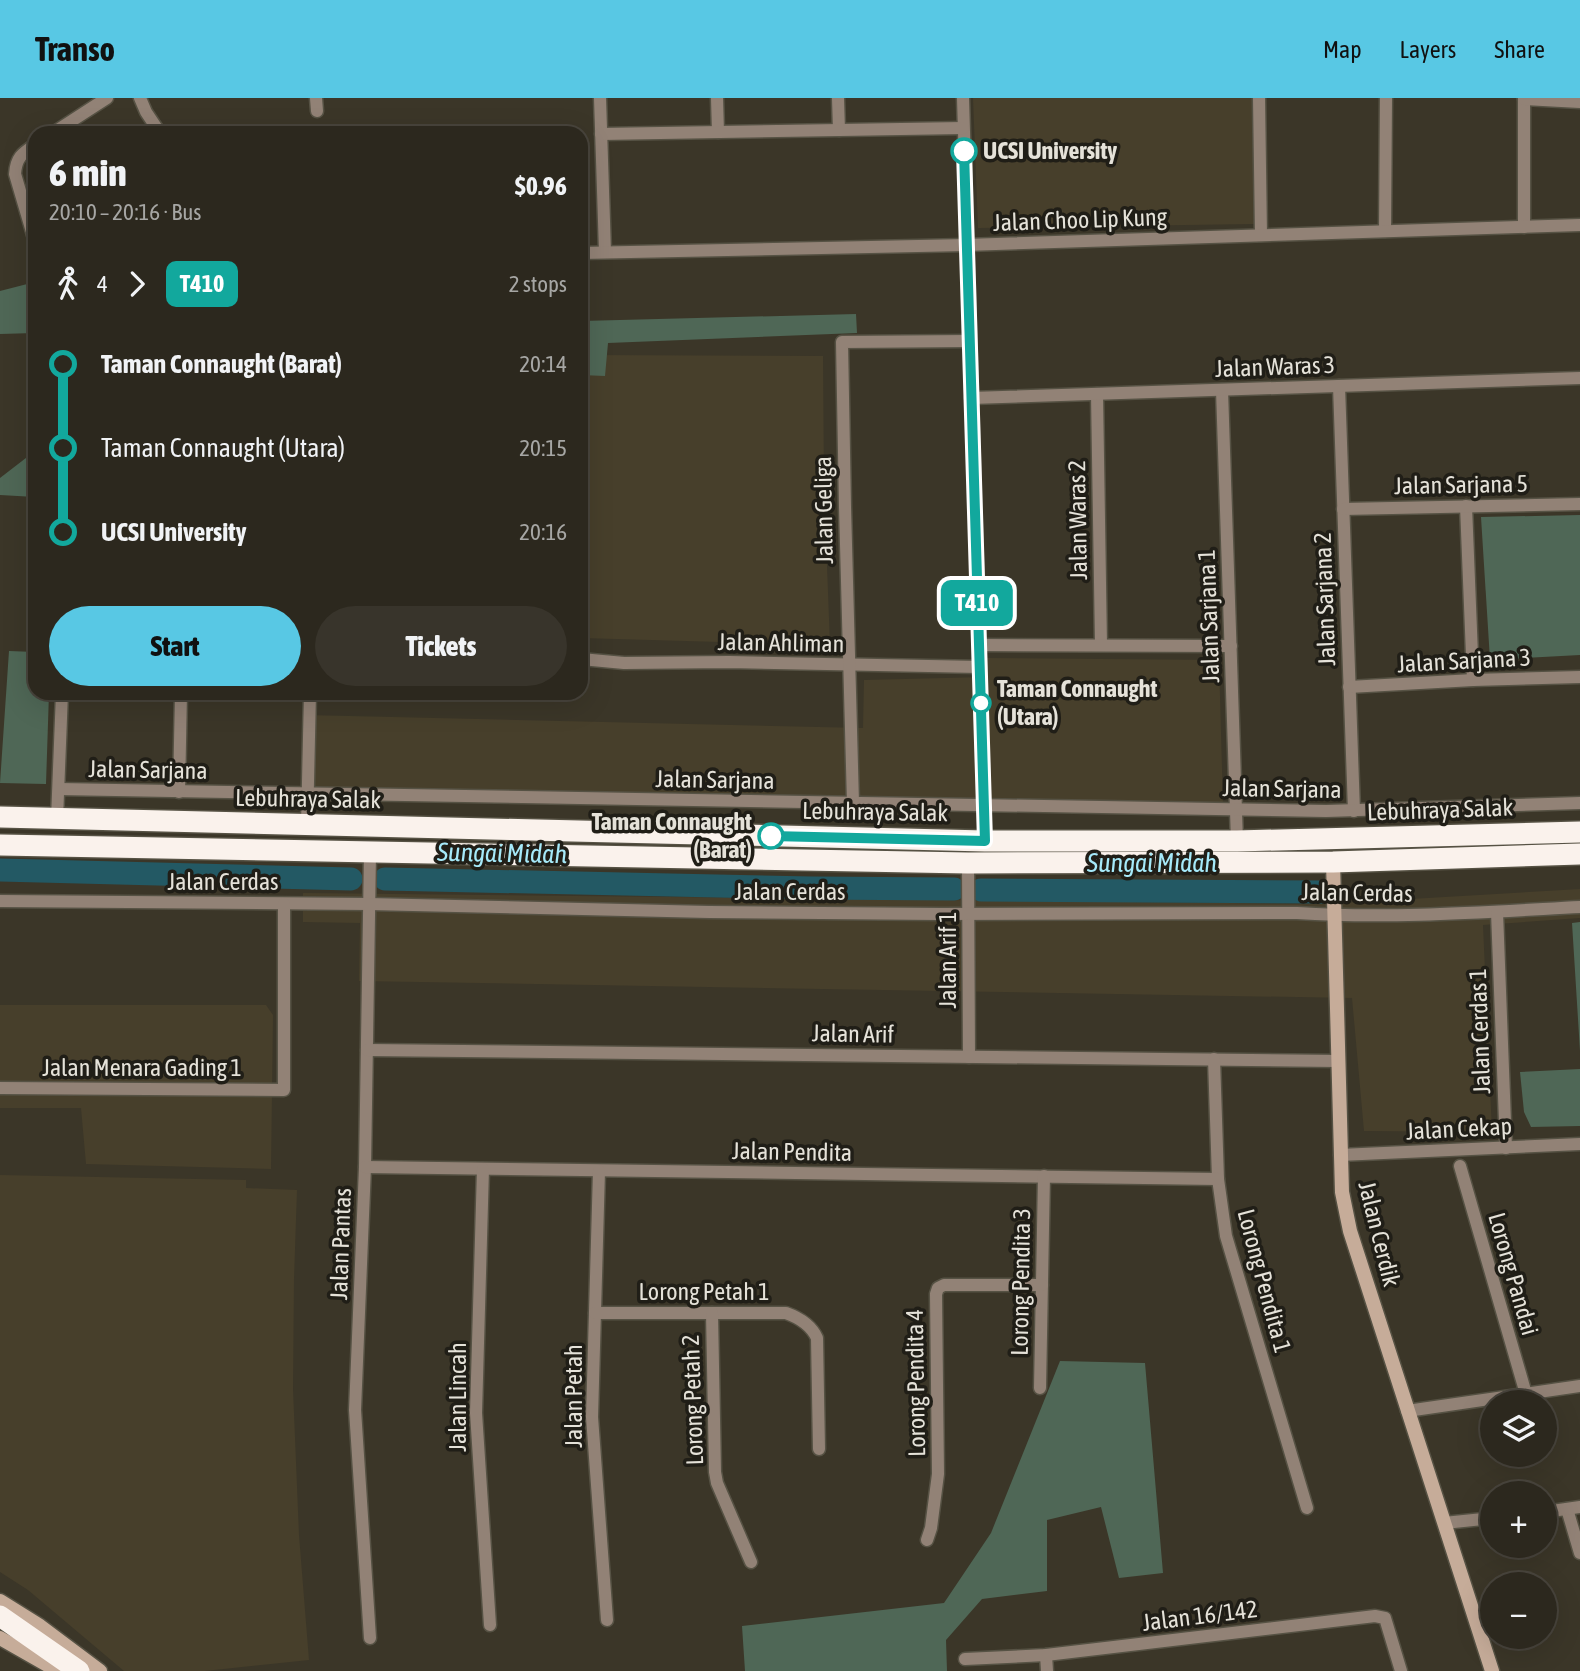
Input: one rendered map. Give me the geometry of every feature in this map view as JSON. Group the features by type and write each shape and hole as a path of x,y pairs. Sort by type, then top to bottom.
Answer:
{"highway":[{"name":"Lebuhraya Salak","path":"0,817 985,841 1237,841 1580,832"},
{"name":"Lebuhraya Salak","path":"0,845 968,863 1333,862 1580,854"},
{"path":"0,1616 79,1671"},
{"path":"0,1622 72,1671"}],"street":[{"path":"64,126 107,98"},
{"path":"140,98 145,112 155,126"},
{"path":"600,98 604,252"},
{"path":"717,98 718,132"},
{"path":"838,98 839,130"},
{"path":"962,98 985,841"},
{"path":"1259,98 1261,235"},
{"path":"1385,231 1386,98"},
{"path":"1524,227 1524,99 1580,102"},
{"path":"601,134 963,128"},
{"path":"28,149 16,163 15,174 28,219"},
{"name":"Jalan Choo Lip Kung","path":"588,253 1580,225"},
{"name":"Jalan Geliga","path":"853,803 842,342 969,341"},
{"name":"Jalan Waras 3","path":"971,398 1580,379"},
{"name":"Jalan Sarjana 2","path":"1339,386 1354,811"},
{"name":"Jalan Sarjana 1","path":"1222,390 1237,841"},
{"name":"Jalan Waras 2","path":"1097,394 1101,645"},
{"name":"Jalan Sarjana 5","path":"1343,509 1580,504"},
{"path":"1466,506 1473,680"},
{"path":"979,645 1231,646"},
{"name":"Jalan Ahliman","path":"588,660 980,667"},
{"name":"Jalan Sarjana 3","path":"1349,687 1580,677"},
{"path":"57,819 62,700"},
{"path":"179,792 181,700"},
{"path":"307,826 310,700"},
{"name":"Jalan Sarjana","path":"59,789 1354,811 1580,803"},
{"name":"Jalan Pantas","path":"370,853 365,1167 355,1410 370,1638"},
{"name":"Jalan Cerdik","path":"1333,862 1342,1192 1350,1231 1492,1671"},
{"name":"Jalan Arif 1","path":"968,863 969,1056"},
{"name":"Jalan Cerdas","path":"0,901 968,914 1334,915 1497,912 1580,907"},
{"name":"Jalan Menara Gading 1","path":"0,1088 284,1090 284,904"},
{"name":"Jalan Cerdas 1","path":"1497,912 1506,1148"},
{"name":"Jalan Arif","path":"367,1050 1338,1061"},
{"name":"Lorong Pendita 1","path":"1214,1059 1218,1179 1226,1236 1307,1508"},
{"path":"1578,1144 1580,1159"},
{"name":"Jalan Cekap","path":"1340,1156 1578,1144"},
{"name":"Lorong Pandai","path":"1460,1166 1525,1390"},
{"name":"Jalan Pendita","path":"365,1167 1218,1179"},
{"name":"Jalan Lincah","path":"482,1169 476,1413 490,1625"},
{"name":"Jalan Petah","path":"599,1171 592,1417 607,1620"},
{"name":"Lorong Pendita 3","path":"1040,1388 1044,1177"},
{"name":"Lorong Pendita 4","path":"927,1540 939,1474 938,1287 1042,1285"},
{"name":"Lorong Petah 1","path":"595,1313 786,1313 800,1319 813,1329 817,1338 818,1449"},
{"name":"Lorong Petah 2","path":"712,1313 715,1472 751,1562"},
{"path":"1553,1390 1580,1386"},
{"path":"1407,1410 1480,1400"},
{"path":"1573,1508 1580,1553"},
{"path":"1444,1523 1480,1519"},
{"path":"0,1601 40,1626 100,1671"},
{"name":"Jalan 16/142","path":"965,1659 1046,1655 1375,1616 1385,1619 1401,1671"},
{"path":"0,1638 58,1671"},
{"path":"1046,1655 1047,1671"}],"shaded area":[{"path":"973,98 1253,98 1254,224 978,228"},
{"path":"588,355 823,356 824,486 830,645 588,638"},
{"path":"986,658 1219,660 1223,805 302,797 307,715 863,728 864,680 985,677"},
{"path":"1580,889 1580,918 1483,925 1492,1132 1364,1131 1352,998 359,981 360,923 303,922 303,893 1325,904"},
{"path":"0,1005 266,1005 273,1015 271,1169 86,1164 81,1108 0,1108"},
{"path":"0,1175 246,1180 246,1188 297,1190 293,1389 299,1535 309,1660 205,1671 124,1671 28,1590 0,1572"}],"green space":[{"path":"28,284 28,333 0,334 0,291"},
{"path":"856,314 857,333 608,343 605,376 588,375 588,321"},
{"path":"28,456 28,497 0,495 0,478"},
{"path":"1580,515 1580,655 1490,660 1481,517"},
{"path":"9,651 28,652 28,700 49,700 46,784 0,783"},
{"path":"1580,922 1580,1051 1572,923"},
{"path":"1580,1069 1580,1126 1531,1127 1524,1112 1520,1072"},
{"path":"1060,1361 1145,1363 1163,1573 1119,1578 1101,1507 1047,1520 1047,1591 982,1599 946,1640 947,1671 745,1671 742,1626 944,1603 991,1533"}],"waterway":[{"name":"Sungai Midah","path":"0,870 351,879"},
{"name":"Sungai Midah","path":"385,879 954,889"},
{"name":"Sungai Midah","path":"981,890 1322,892"}],"bus line":[{"name":"T410","path":"771,836 985,841 964,151"}],"place":[{"name":"UCSI University","path":"964,151"},
{"name":"Taman Connaught (Utara)","path":"981,703"},
{"name":"Taman Connaught (Barat)","path":"771,836"}]}
